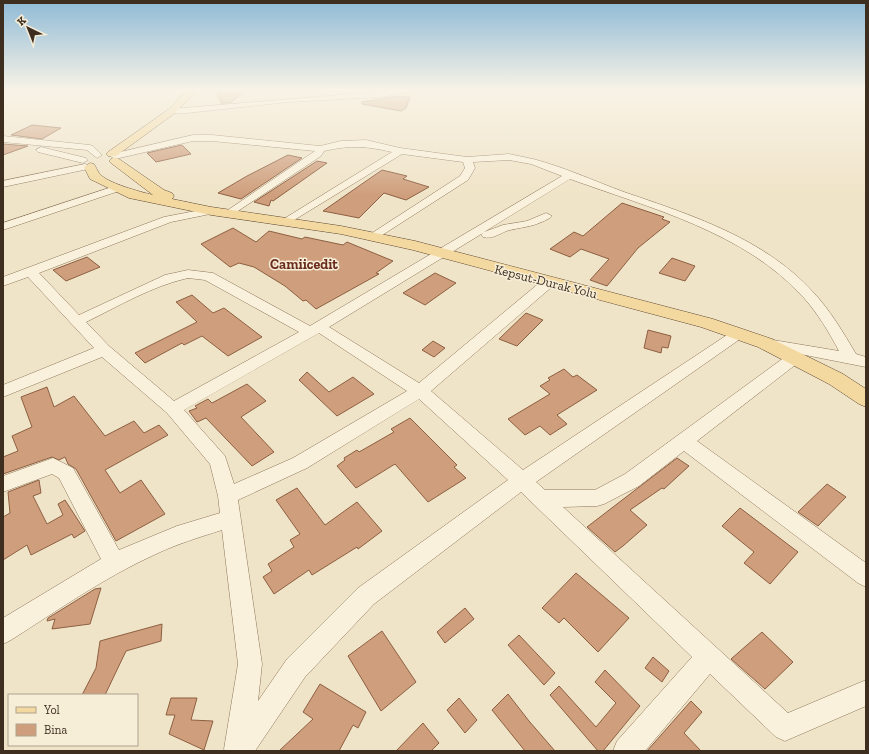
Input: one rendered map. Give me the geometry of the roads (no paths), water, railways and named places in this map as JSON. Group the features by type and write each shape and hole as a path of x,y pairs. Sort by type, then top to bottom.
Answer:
{"main road":[{"path":"99,161 151,125"},
{"name":"Kepsut-Durak Yolu","path":"211,211 159,193 99,161 94,176 134,195 211,211 341,230 373,237 707,323 765,343 836,379 866,399"}],"street":[{"path":"3,184 171,142 212,138 320,149 341,144 366,143 400,151 467,160 509,157 533,162 691,219 736,241 776,265 801,287 830,322 850,358"},
{"path":"4,140 99,161"},
{"path":"4,140 53,143 90,148 99,161"},
{"path":"229,214 318,154 320,149"},
{"path":"286,222 400,151"},
{"path":"373,237 464,178 470,168 467,160"},
{"path":"446,255 570,175"},
{"path":"3,227 118,188"},
{"path":"3,282 168,219 211,211"},
{"path":"173,409 446,255 495,230 530,224 546,216"},
{"path":"31,272 104,350 173,409 218,461 228,496 250,664 238,751"},
{"path":"77,321 170,278 188,274 208,276 315,329 420,391 522,481 785,728 866,693"},
{"path":"228,496 300,463 420,391 549,282"},
{"path":"238,751 296,668 366,596 522,481 738,334"},
{"path":"765,343 866,362"},
{"path":"3,390 104,350"},
{"path":"541,500 597,498 632,480 685,442 794,358"},
{"path":"685,442 866,576"},
{"path":"3,484 53,466 66,473 114,563"},
{"path":"3,632 69,588 114,563 170,538 231,518"},
{"path":"627,751 709,656"}],"district":[{"name":"Camiicedit","path":"304,264"}]}
